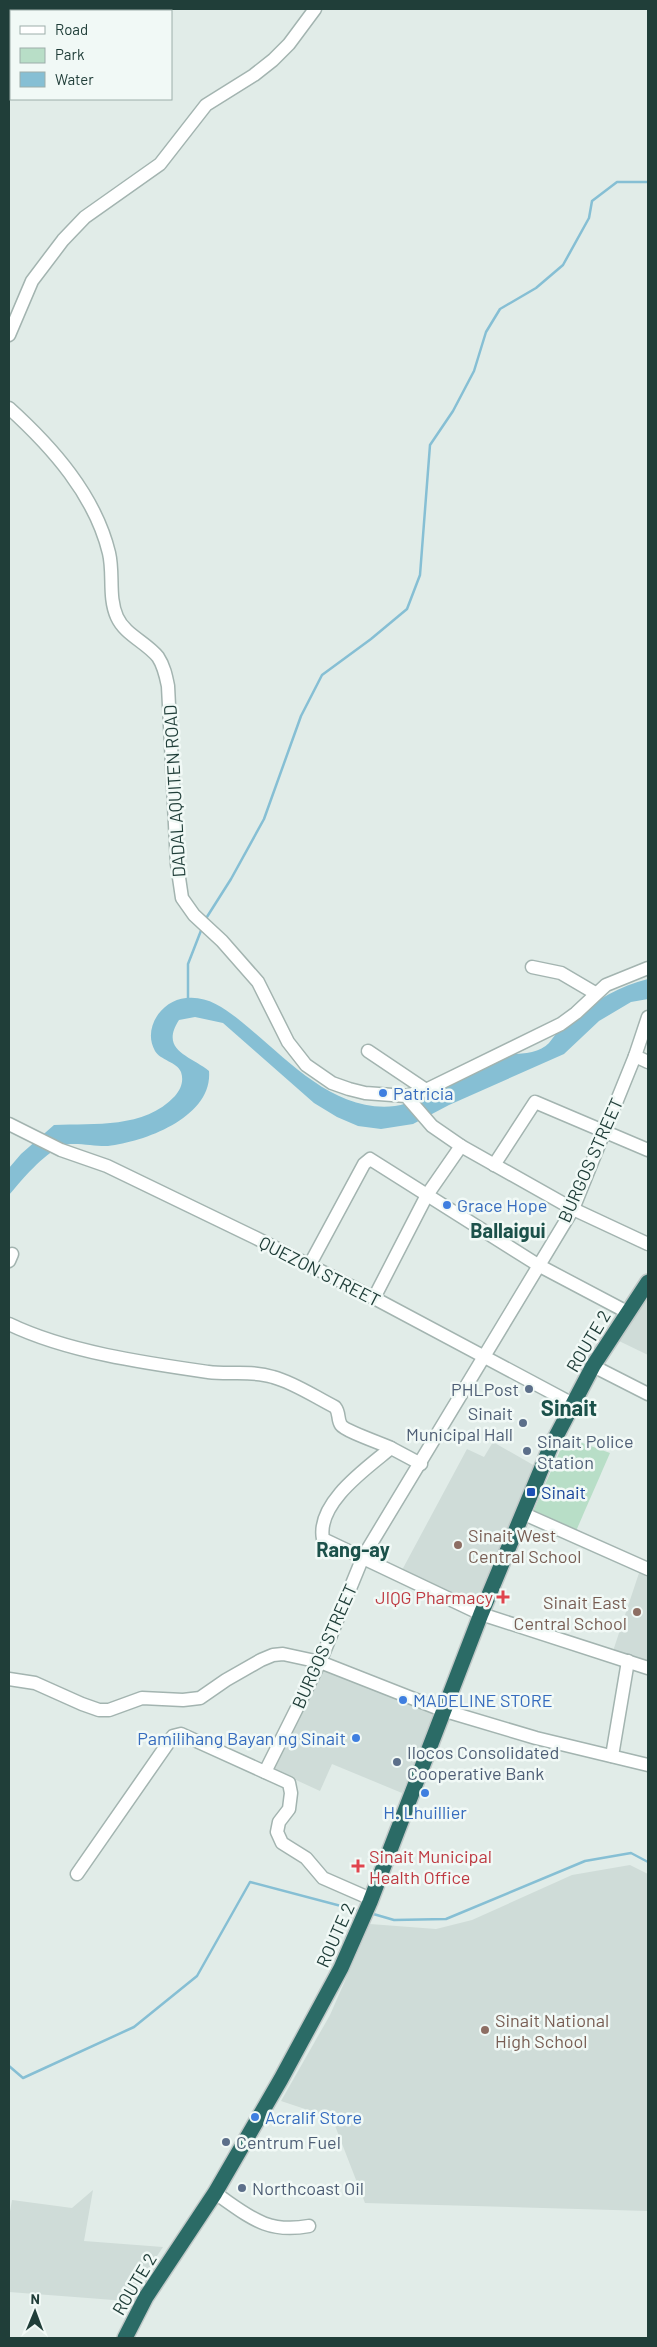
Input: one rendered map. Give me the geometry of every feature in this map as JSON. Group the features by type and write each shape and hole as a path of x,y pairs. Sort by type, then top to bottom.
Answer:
{"highway":[{"name":"ROUTE 2","path":"126,2338 146,2297 215,2193 319,2012 371,1900 482,1614 550,1448 593,1366 648,1282"}],"street":[{"path":"9,335 32,281 63,240 85,217 160,164 206,105 254,75 273,60 289,44 315,9"},
{"name":"DADALAQUITEN ROAD","path":"9,408 59,459 91,506 110,556 114,607 118,619 125,629 158,657 163,666 168,691 176,864 182,898 194,915 222,941 258,982 288,1042 306,1065 319,1076 349,1089 410,1100"},
{"path":"532,967 560,973 595,993"},
{"path":"648,968 606,985 595,993 576,1013 561,1024 426,1090 410,1100 432,1126 461,1146 573,1209 648,1244"},
{"name":"BURGOS STREET","path":"265,1772 320,1662 364,1558 483,1356 573,1209 635,1056 648,1017"},
{"path":"368,1052 426,1090"},
{"path":"635,1056 648,1062"},
{"path":"494,1165 534,1102 648,1150"},
{"name":"QUEZON STREET","path":"9,1124 61,1150 108,1166 374,1298 572,1404"},
{"path":"374,1298 427,1196 461,1146"},
{"path":"309,1266 368,1159 379,1164 538,1265 627,1312"},
{"path":"9,1324 30,1334 55,1342 158,1364 211,1373 260,1374 275,1377 335,1407 338,1411 340,1424 347,1430 391,1448 421,1464"},
{"path":"593,1366 648,1394"},
{"path":"391,1448 334,1500 322,1530 324,1540 482,1614 648,1668"},
{"path":"522,1513 648,1569"},
{"path":"9,1679 35,1683 82,1704 105,1711 142,1698 183,1700 200,1698 226,1680 277,1654 320,1662 444,1710 536,1738 648,1765"},
{"path":"612,1756 628,1662"},
{"path":"77,1874 176,1734 181,1734 289,1783 291,1793 289,1809 279,1822 276,1832 282,1843 306,1858 323,1878 371,1900"},
{"path":"215,2193 261,2224 289,2229 310,2226"}],"shaded area":[{"path":"648,1298 648,1355 619,1341"},
{"name":"Sinait West Central School","path":"493,1442 535,1466 476,1606 401,1572 467,1449 484,1457"},
{"name":"Sinait East Central School","path":"640,1570 648,1573 648,1662 613,1651"},
{"name":"Pamilihang Bayan ng Sinait","path":"322,1667 437,1712 402,1793 332,1764 320,1791 272,1769"},
{"name":"Sinait National High School","path":"630,1865 648,1874 648,2211 365,2203 332,2118 281,2101 330,2015 370,1924 436,1929 472,1920 572,1875"},
{"path":"93,2190 84,2241 163,2247 127,2301 9,2292 9,2217 12,2200 72,2208"}],"green space":[{"path":"566,1437 610,1453 576,1531 533,1512"}],"water":[{"path":"648,979 648,999 631,1002 599,1021 564,1054 449,1105 413,1124 381,1129 358,1126 337,1117 314,1103 223,1023 195,1017 179,1020 174,1030 173,1039 175,1046 180,1052 209,1071 207,1087 200,1102 189,1114 157,1133 123,1144 108,1146 72,1144 62,1146 40,1161 9,1195 9,1168 21,1154 54,1125 102,1124 134,1119 163,1107 175,1096 181,1085 181,1072 176,1066 157,1054 152,1042 151,1033 153,1025 162,1010 177,1000 186,998 204,999 220,1006 315,1082 334,1093 353,1102 373,1106 395,1106 418,1099 512,1054 542,1049 564,1025 594,1003 636,982"}],"waterway":[{"path":"205,920 231,879 264,819 301,716 322,675 371,639 407,609 420,575 430,445 453,411 474,371 486,332 500,309 536,288 563,265 589,218 592,201 617,182 648,182"},
{"path":"188,999 188,964 202,928"},
{"path":"370,1913 394,1920 446,1919 585,1861 631,1853 648,1862"},
{"path":"9,2066 23,2078 134,2027 197,1976 250,1882 360,1911"}],"place":[{"name":"Patricia","path":"383,1093"},
{"name":"Grace Hope","path":"447,1205"},
{"name":"PHLPost","path":"529,1389"},
{"name":"Sinait Municipal Hall","path":"523,1423"},
{"name":"Sinait Police Station","path":"527,1451"},
{"name":"Sinait","path":"531,1492"},
{"name":"Sinait West Central School","path":"458,1545"},
{"name":"JIQG Pharmacy","path":"503,1597"},
{"name":"Sinait East Central School","path":"637,1612"},
{"name":"MADELINE STORE","path":"403,1700"},
{"name":"Pamilihang Bayan ng Sinait","path":"356,1738"},
{"name":"Ilocos Consolidated Cooperative Bank","path":"397,1762"},
{"name":"H. Lhuillier","path":"425,1793"},
{"name":"Sinait Municipal Health Office","path":"358,1866"},
{"name":"Sinait National High School","path":"485,2030"},
{"name":"Acralif Store","path":"255,2117"},
{"name":"Centrum Fuel","path":"226,2142"},
{"name":"Northcoast Oil","path":"242,2188"}],"district":[{"name":"Ballaigui","path":"508,1230"},
{"name":"Sinait","path":"569,1407"},
{"name":"Rang-ay","path":"353,1549"}]}
